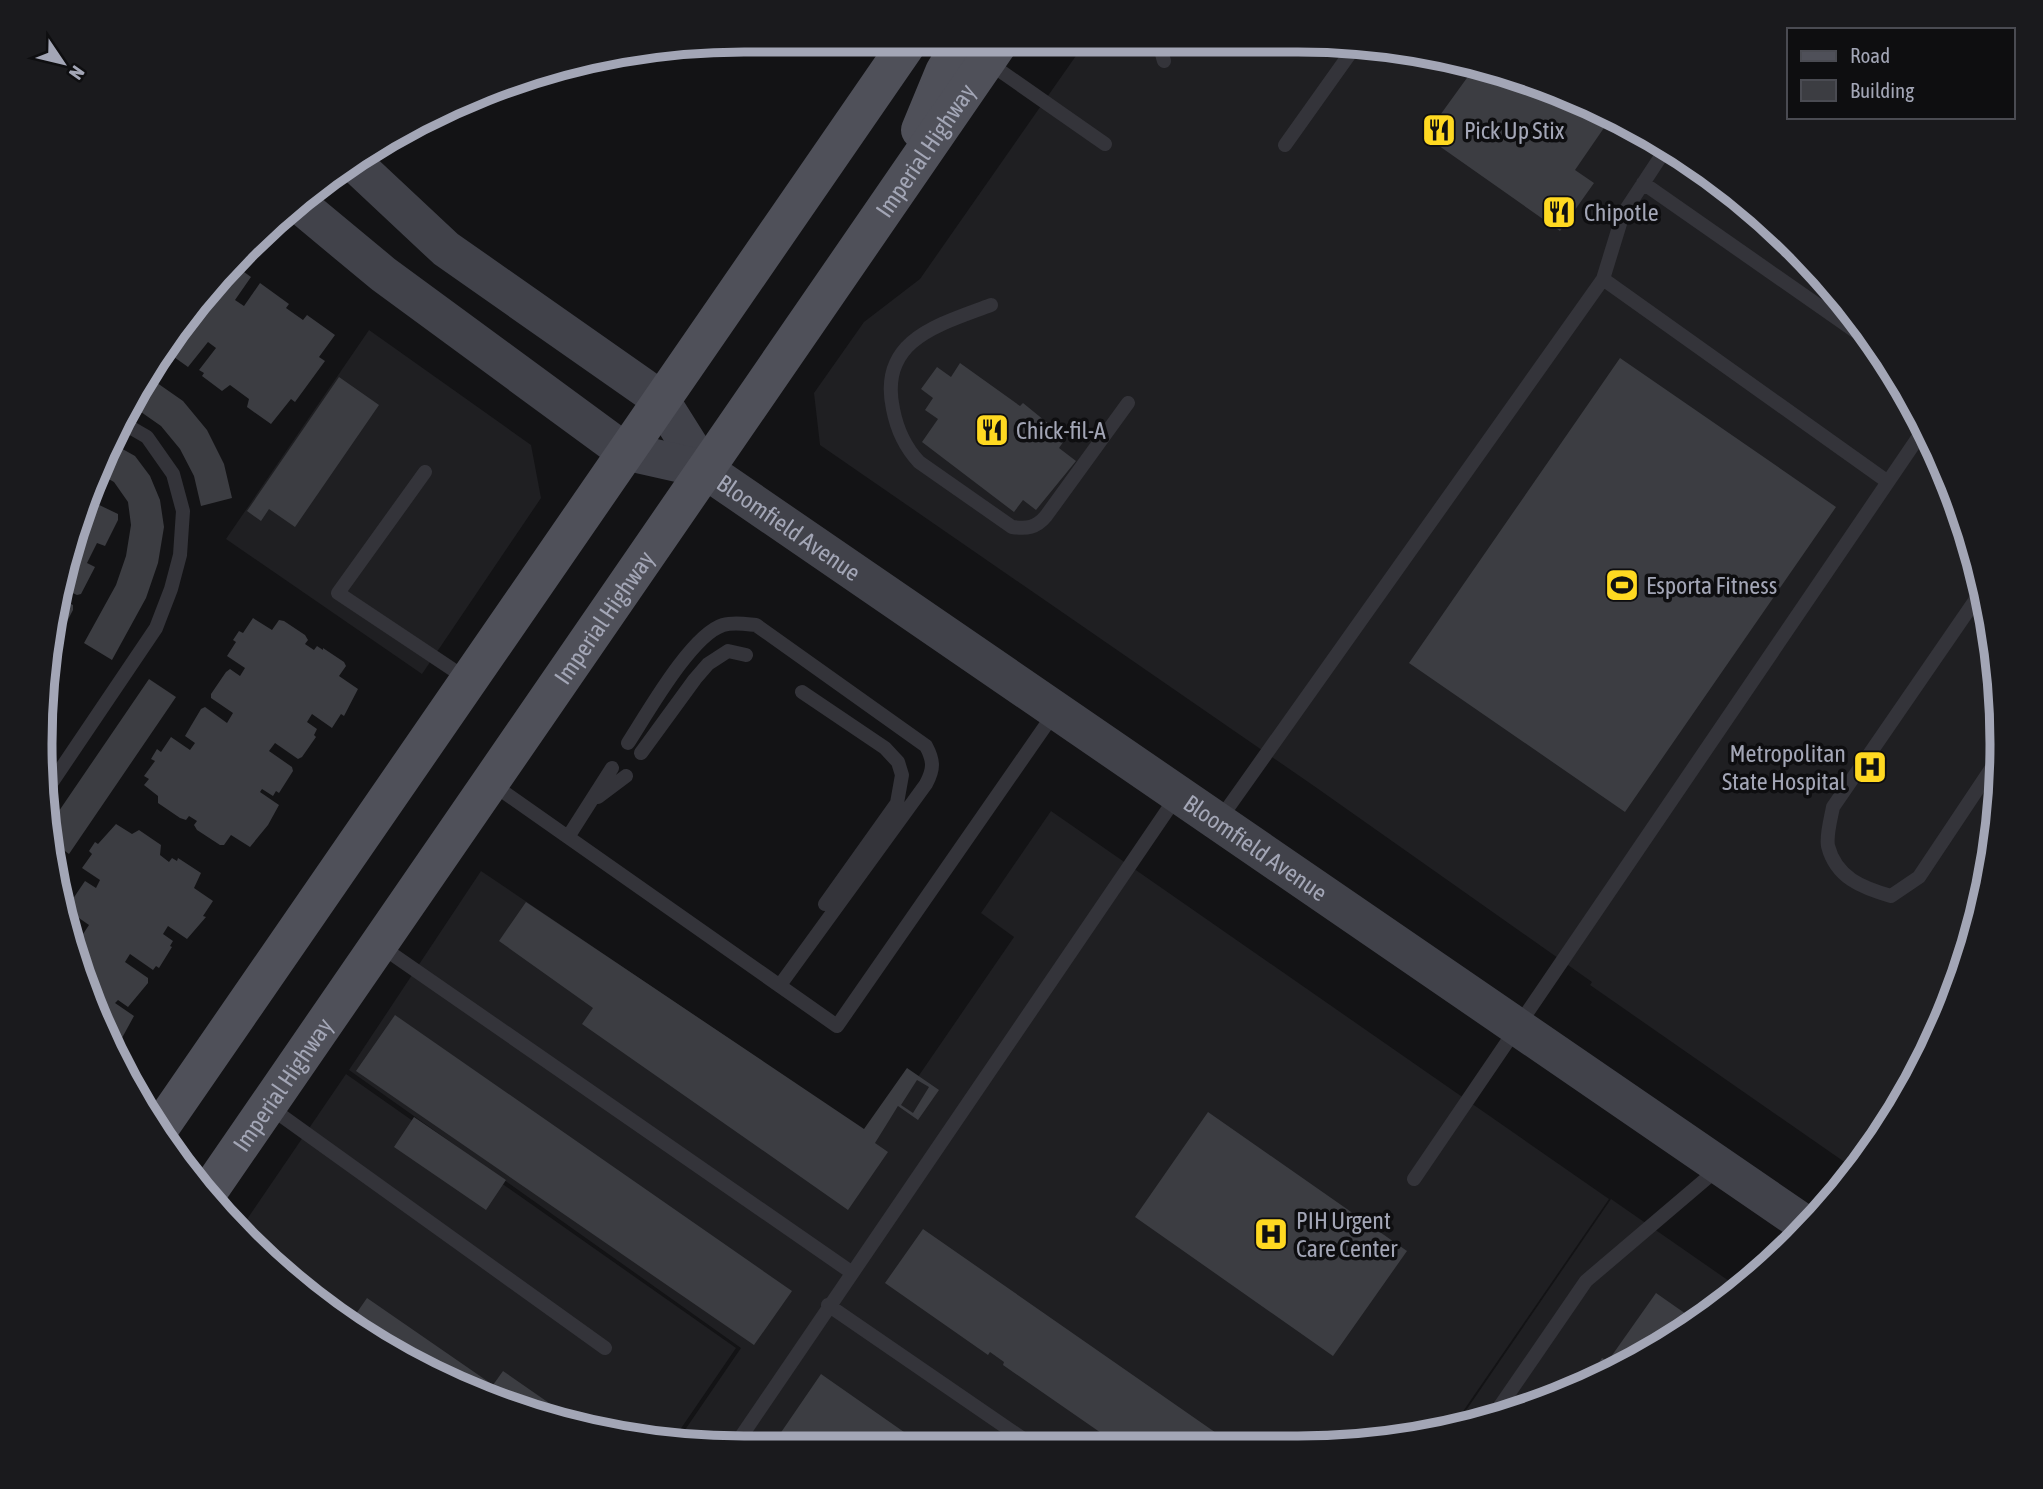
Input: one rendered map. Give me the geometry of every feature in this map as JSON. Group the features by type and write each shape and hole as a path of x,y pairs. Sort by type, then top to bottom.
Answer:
{"main road":[{"path":"164,1122 902,52"},
{"name":"Imperial Highway","path":"212,1187 893,197 944,72 976,52"},
{"name":"Bloomfield Avenue","path":"360,169 446,249 660,399 704,469"},
{"path":"348,177 380,190"},
{"name":"Bloomfield Avenue","path":"306,209 403,289 624,452 704,469 1800,1221"}],"lane":[{"path":"990,52 1105,144"},
{"path":"1161,52 1164,61"},
{"path":"1285,145 1349,54"},
{"path":"1217,822 1603,279 1623,214 1661,156"},
{"path":"1643,183 1852,329"},
{"path":"1603,279 1888,482"},
{"path":"991,305 935,326 905,347 891,370 890,394 896,423 907,449 919,462 1012,527 1026,529 1039,525 1128,403"},
{"path":"54,780 156,628 180,555 183,511 173,474 147,437 130,427"},
{"path":"1414,1179 1918,437"},
{"path":"425,472 338,593 468,680"},
{"path":"1975,601 1833,807 1828,845 1840,871 1861,888 1891,896 1919,877 1989,771"},
{"path":"628,743 669,680 698,643 711,631 738,623 756,625 926,746 933,758 933,770 926,784 809,941 780,985"},
{"path":"641,753 708,664 727,652 746,655"},
{"path":"802,692 884,748 898,762 902,775 897,803 820,911 809,941"},
{"path":"489,782 837,1026 1056,711"},
{"path":"568,837 612,768"},
{"path":"592,802 626,776"},
{"path":"741,1436 1178,795"},
{"path":"378,944 851,1272"},
{"path":"267,1105 605,1348"},
{"path":"1500,1406 1586,1281 1721,1167"},
{"path":"828,1306 1019,1436"}],"shaded area":[{"path":"1079,52 1344,54 1389,58 1478,76 1563,105 1644,145 1720,195 1788,255 1848,323 1874,360 1919,438 1954,522 1967,565 1985,654 1989,699 1989,790 1985,835 1967,924 1954,967 1919,1051 1874,1129 1849,1165 1590,985 1592,982 1314,786 820,445 814,393 864,322 920,279"},
{"path":"369,330 531,445 541,498 422,674 226,539"},
{"path":"1051,811 1609,1199 1459,1417 1389,1431 1298,1436 744,1436 682,1434 741,1348 349,1070 481,871 876,1138 1014,937 981,913"},
{"path":"346,1074 736,1348 678,1433 609,1423 565,1413 480,1384 398,1344 323,1294 245,1223"},
{"path":"1611,1199 1733,1284 1683,1320 1605,1365 1521,1400 1462,1417"}],"building":[{"path":"1470,74 1521,89 1606,125 1575,170 1594,183 1560,231 1425,136"},
{"path":"241,270 251,277 235,300 244,306 260,283 289,304 286,308 303,320 307,315 335,335 319,357 325,361 295,402 291,399 271,424 247,407 249,399 230,385 222,391 202,376 204,373 199,370 216,348 208,342 188,367 172,356 195,323"},
{"name":"Esporta Fitness","path":"1620,358 1836,507 1625,812 1409,663"},
{"name":"Chick-fil-A","path":"960,363 1020,406 1023,403 1066,438 1059,448 1076,461 1036,510 1023,500 1014,512 922,442 938,419 925,410 933,398 921,389 937,367 951,377"},
{"path":"339,377 379,405 295,527 269,509 261,521 247,511"},
{"path":"155,382 183,401 207,430 224,464 232,498 201,506 194,476 180,449 161,426 139,410"},
{"path":"120,447 135,456 150,476 160,500 164,527 158,563 146,598 112,660 84,643 116,585 126,556 131,525 128,502 114,482 106,478"},
{"path":"96,503 118,514 118,520 105,546 97,543 87,563 95,567 81,594 70,592"},
{"path":"68,602 73,605 62,631"},
{"path":"253,618 272,630 279,620 284,621 305,635 308,640 305,644 314,650 317,646 323,648 344,662 346,666 339,676 358,689 344,716 341,714 332,728 312,714 307,722 317,729 314,735 316,737 302,757 298,759 275,743 269,751 292,767 293,771 279,793 276,791 273,796 262,789 260,792 279,805 268,825 250,847 231,835 224,845 220,845 197,830 194,825 197,821 189,816 186,820 180,818 158,803 158,796 144,785 149,779 144,776 155,761 151,759 157,749 161,752 171,737 190,750 195,743 185,736 201,709 205,707 227,723 233,713 211,698 211,694 226,672 230,669 240,676 245,668 227,656 239,631 243,633"},
{"path":"149,679 176,697 69,854 60,848 56,815"},
{"path":"116,824 132,834 139,830 161,845 160,855 169,862 172,858 177,861 178,858 201,873 194,888 213,901 203,916 206,917 187,939 168,926 163,934 173,941 170,946 172,947 159,968 156,966 153,970 130,954 125,962 148,978 148,983 128,1007 118,1000 115,1003 134,1016 120,1042 89,967 78,931 83,934 89,925 74,914 71,902 85,881 96,888 100,880 82,868 92,854 89,851 95,842 98,844"},
{"path":"526,902 864,1129 907,1068 939,1090 918,1120 898,1106 875,1143 888,1152 848,1210 582,1024 593,1008 499,941","holes":["917,1080 929,1087 913,1113 901,1105"]},
{"path":"395,1015 792,1291 754,1345 356,1071"},
{"name":"PIH Urgent Care Center","path":"1208,1112 1407,1251 1333,1356 1135,1217"},
{"path":"414,1117 506,1180 486,1210 394,1147"},
{"path":"923,1229 1221,1436 1105,1436 1003,1365 1004,1362 990,1352 988,1355 885,1283"},
{"path":"1656,1293 1689,1316 1644,1344 1594,1370 1602,1358 1608,1361"},
{"path":"367,1298 493,1385 503,1371 562,1412 522,1400 438,1365 354,1316"},
{"path":"821,1374 910,1436 779,1436"}],"place":[{"name":"Pick Up Stix","path":"1439,130"},
{"name":"Chipotle","path":"1559,212"},
{"name":"Chick-fil-A","path":"992,430"},
{"name":"Esporta Fitness","path":"1622,585"},
{"name":"Metropolitan State Hospital","path":"1870,767"},
{"name":"PIH Urgent Care Center","path":"1271,1234"}]}
